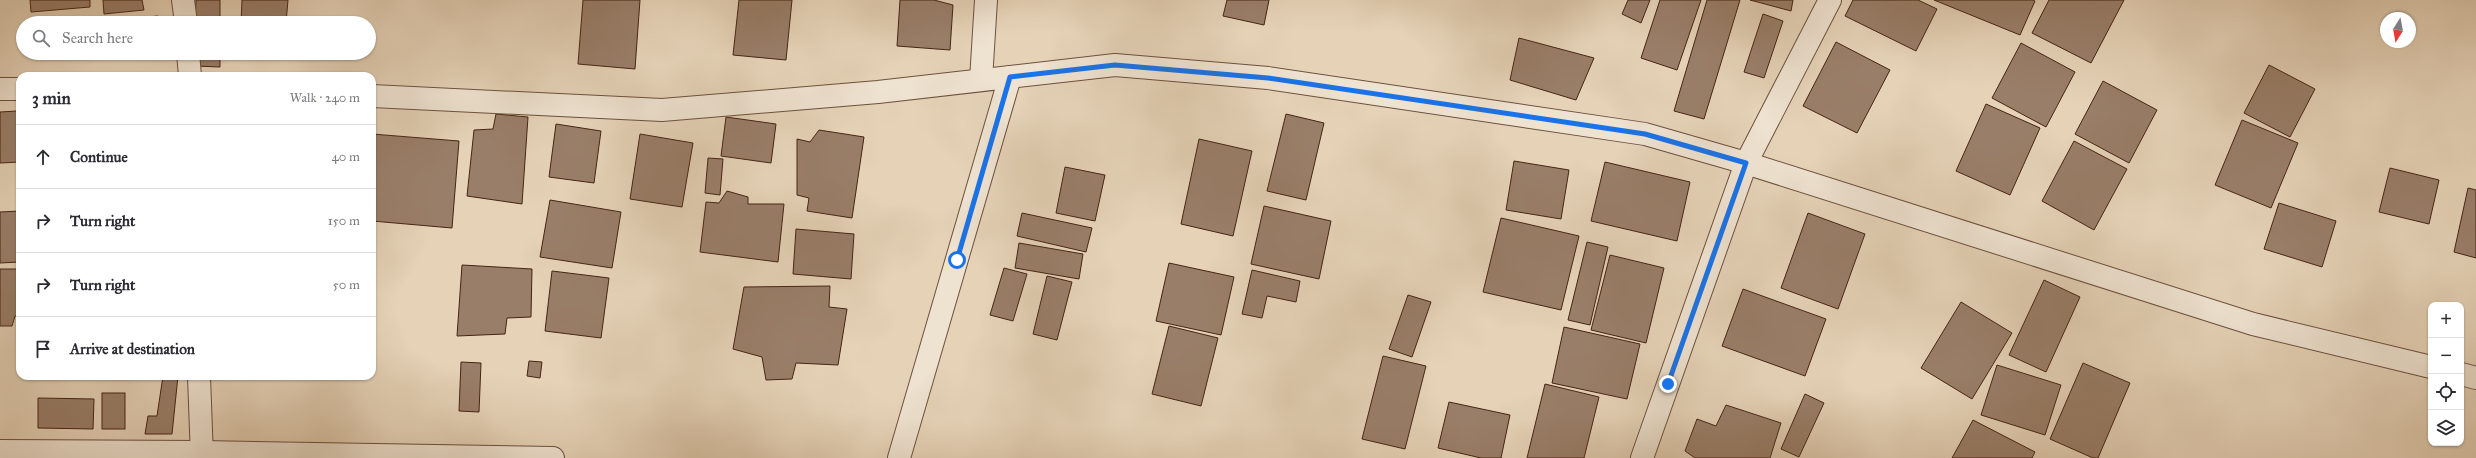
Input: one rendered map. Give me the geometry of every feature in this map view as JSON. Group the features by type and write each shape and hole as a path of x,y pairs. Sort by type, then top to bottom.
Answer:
{"street":[{"path":"184,0 185,16"},
{"path":"981,80 986,0"},
{"path":"1642,458 1746,163 1830,0"},
{"path":"189,60 190,72"},
{"path":"376,96 662,110 878,92 1115,65 1268,78 1645,134 1746,163 2253,324 2428,366"},
{"path":"899,458 1010,77"},
{"path":"0,89 16,89"},
{"path":"2464,375 2476,378"},
{"path":"199,380 202,455"},
{"path":"0,451 202,455 553,458"}],"building":[{"path":"30,0 90,0 90,7 31,12"},
{"path":"103,0 142,0 144,10 104,14"},
{"path":"196,0 220,0 220,16 195,16"},
{"path":"242,0 288,0 287,16 241,16"},
{"path":"583,0 640,0 635,69 578,64"},
{"path":"739,0 792,0 786,60 733,55"},
{"path":"900,0 934,0 953,5 950,50 897,46"},
{"path":"1227,0 1269,0 1264,25 1223,16"},
{"path":"1628,0 1650,0 1641,23 1622,14"},
{"path":"1660,0 1701,0 1677,70 1641,58"},
{"path":"1707,0 1740,0 1704,119 1674,111"},
{"path":"1750,0 1793,0 1791,11"},
{"path":"1853,0 1918,0 1937,9 1916,51 1845,16"},
{"path":"1934,0 2033,0 2035,1 2020,35"},
{"path":"2049,0 2124,0 2091,63 2032,33"},
{"path":"1763,14 1783,21 1764,78 1744,72"},
{"path":"1519,38 1594,58 1576,100 1510,80"},
{"path":"1836,42 1890,70 1857,133 1803,106"},
{"path":"2021,43 2075,72 2046,127 1992,98"},
{"path":"195,60 220,60 220,67 195,66"},
{"path":"2269,65 2315,89 2290,137 2244,113"},
{"path":"2103,81 2157,110 2129,163 2075,134"},
{"path":"1986,104 2040,128 2010,195 1956,171"},
{"path":"16,111 16,162 0,163 0,112"},
{"path":"496,114 528,117 522,204 467,196 474,130 493,129"},
{"path":"1286,114 1324,123 1306,200 1267,191"},
{"path":"726,117 776,124 771,163 721,156"},
{"path":"2242,120 2298,143 2271,208 2215,185"},
{"path":"556,124 601,131 594,183 549,177"},
{"path":"819,130 864,137 852,218 807,211 809,198 797,195 797,139 810,142"},
{"path":"376,134 459,141 452,228 376,221"},
{"path":"640,134 693,143 682,207 630,199"},
{"path":"1199,139 1252,151 1233,236 1181,224"},
{"path":"2074,141 2127,169 2094,230 2042,201"},
{"path":"708,158 723,159 720,195 705,193"},
{"path":"1514,161 1569,170 1561,219 1506,210"},
{"path":"1605,162 1690,182 1677,241 1591,221"},
{"path":"1065,167 1105,175 1095,221 1056,213"},
{"path":"2390,168 2439,180 2429,224 2379,212"},
{"path":"2468,188 2476,190 2476,258 2454,252"},
{"path":"727,191 748,197 748,204 784,204 778,262 700,252 706,202 719,203"},
{"path":"550,200 621,212 612,268 540,257"},
{"path":"2279,203 2336,221 2322,267 2264,249"},
{"path":"1264,206 1331,221 1319,279 1251,264"},
{"path":"16,211 16,262 0,263 0,212"},
{"path":"1022,213 1092,228 1086,252 1017,236"},
{"path":"1808,213 1865,234 1838,309 1781,288"},
{"path":"1501,218 1579,236 1561,310 1483,292"},
{"path":"796,229 854,234 851,279 793,274"},
{"path":"1587,242 1608,247 1590,325 1568,320"},
{"path":"1019,243 1083,254 1079,279 1015,268"},
{"path":"1610,255 1664,268 1646,343 1591,330"},
{"path":"1169,263 1234,277 1221,335 1156,321"},
{"path":"462,265 532,269 531,317 507,318 505,334 457,336"},
{"path":"1004,268 1027,274 1013,321 990,315"},
{"path":"0,269 16,269 16,316 12,326 0,326"},
{"path":"1252,270 1300,281 1296,302 1267,296 1262,318 1242,314"},
{"path":"552,271 609,278 601,338 545,331"},
{"path":"1047,276 1072,282 1057,340 1033,334"},
{"path":"2044,280 2080,297 2046,372 2009,355"},
{"path":"830,286 829,307 847,309 838,365 796,363 792,379 766,380 762,357 733,349 744,287"},
{"path":"1743,289 1826,319 1805,376 1722,346"},
{"path":"1408,295 1431,302 1412,357 1389,349"},
{"path":"1961,302 2012,333 1972,399 1921,368"},
{"path":"1169,326 1218,338 1201,406 1152,394"},
{"path":"1564,327 1640,344 1627,399 1552,383"},
{"path":"1383,356 1426,366 1405,449 1362,439"},
{"path":"529,361 542,362 540,378 527,376"},
{"path":"461,362 481,363 479,412 459,411"},
{"path":"2083,363 2130,383 2098,458 2093,458 2050,439"},
{"path":"1997,365 2061,385 2045,435 1981,415"},
{"path":"162,380 178,380 172,434 145,434 148,416 157,416"},
{"path":"1545,384 1599,397 1584,458 1527,458"},
{"path":"102,393 125,393 125,429 102,429"},
{"path":"1805,394 1824,403 1799,457 1781,449"},
{"path":"38,398 94,399 93,429 38,428"},
{"path":"1449,402 1510,415 1501,458 1481,458 1438,448"},
{"path":"1726,405 1781,423 1770,458 1695,458 1685,451 1697,419 1716,426"},
{"path":"1973,420 2035,452 2032,458 1952,458"}],"route":[{"path":"957,260 1010,77 1115,65 1268,78 1645,134 1746,163 1668,384"}]}
